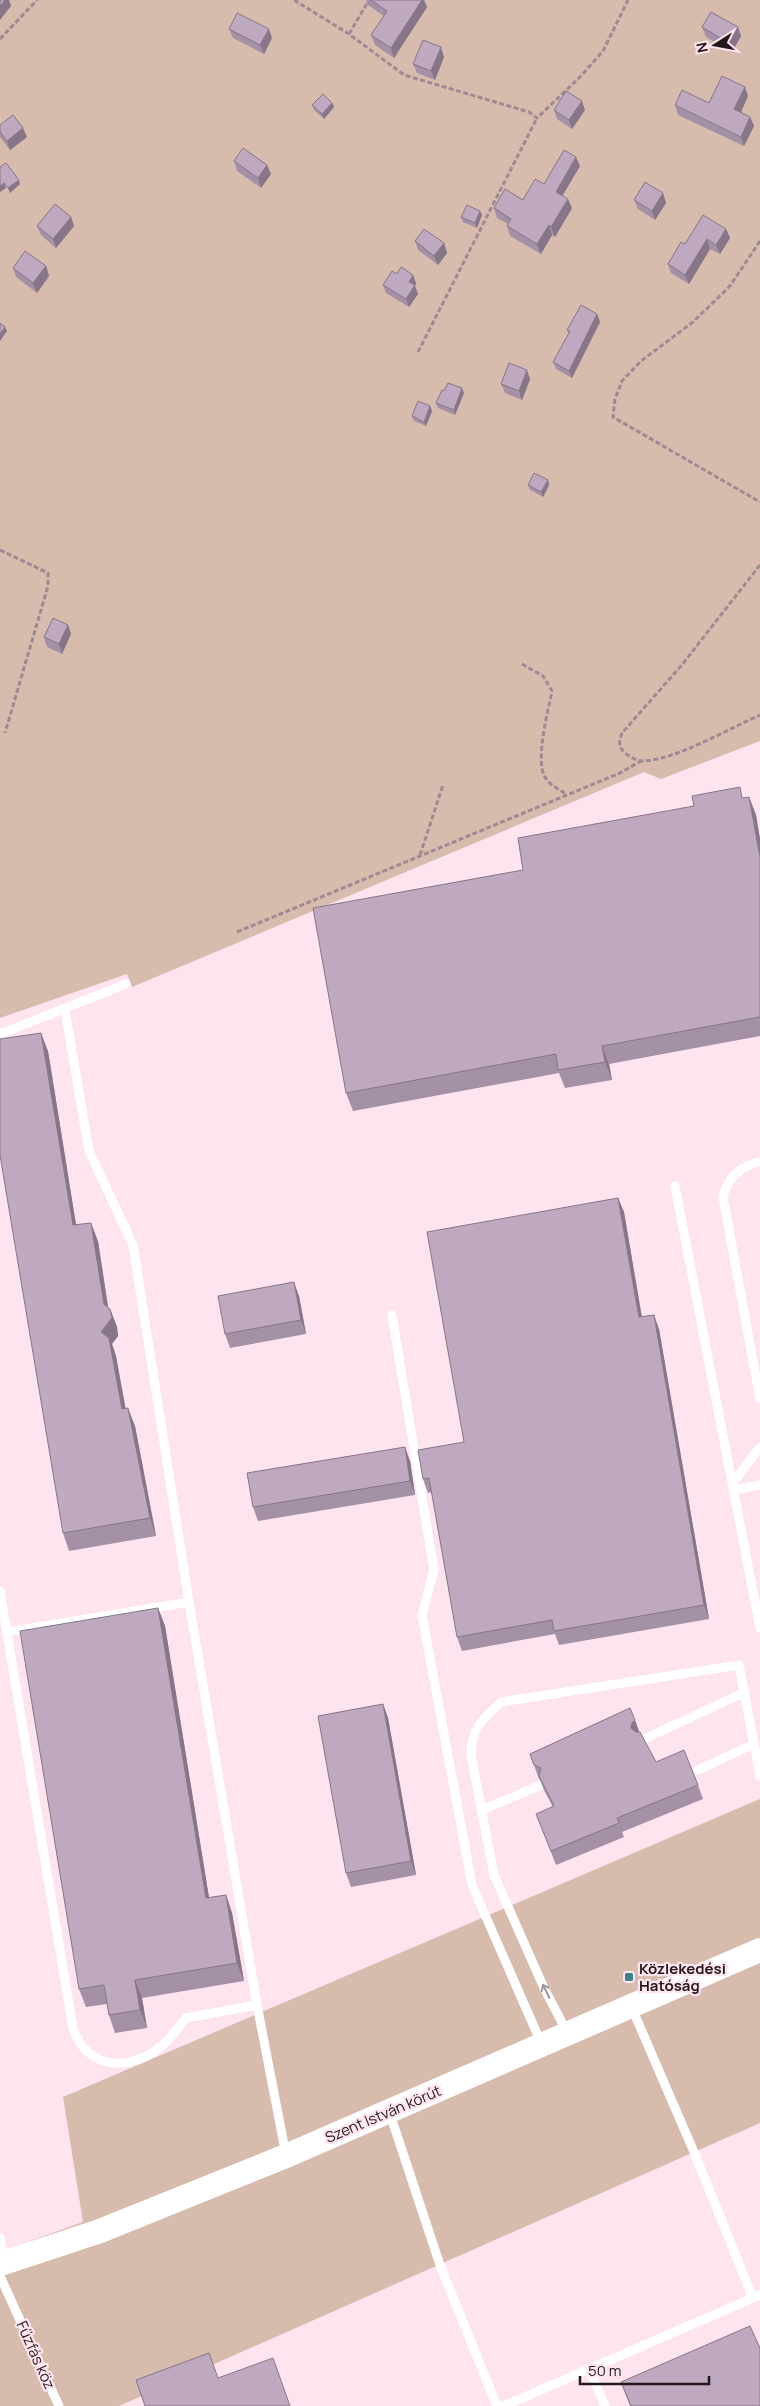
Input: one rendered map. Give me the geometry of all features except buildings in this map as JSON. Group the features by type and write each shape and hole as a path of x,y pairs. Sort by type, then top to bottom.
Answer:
{"street":[{"name":"Szent István körút","path":"2,2267 100,2231 286,2156 760,1950"}],"lane":[{"path":"0,1034 65,1010 126,984"},
{"path":"65,1010 89,1151 133,1245 189,1602 257,2005 286,2156"},
{"path":"760,1162 743,1167 735,1173 729,1180 723,1197 760,1399"},
{"path":"675,1186 759,1622"},
{"path":"392,1315 434,1570 422,1615 430,1671 472,1884 478,1902 542,2045"},
{"path":"732,1487 760,1447"},
{"path":"732,1487 760,1485"},
{"path":"0,1590 73,2028 78,2041 99,2061 116,2065 153,2053 166,2042 186,2018 257,2005"},
{"path":"7,1632 189,1602"},
{"path":"568,2034 510,1913 494,1875 471,1755 471,1739 482,1719 501,1702 739,1666 760,1776"},
{"path":"642,1740 745,1692"},
{"path":"698,1770 754,1744"},
{"path":"482,1810 541,1785"},
{"path":"504,2406 757,2296 631,2006"},
{"path":"389,2111 440,2266 497,2406"},
{"name":"Fűzfás köz","path":"0,2238 2,2267 59,2406"},
{"path":"589,2369 605,2406"}],"path":[{"path":"0,39 37,0"},
{"path":"294,0 348,34 404,75 529,112 537,118"},
{"path":"348,34 369,0"},
{"path":"418,352 537,118 580,77 603,51 628,0"},
{"path":"760,241 730,286 693,322 641,361 622,381 615,399 614,417 760,502"},
{"path":"0,550 48,573 48,586 5,733"},
{"path":"641,761 623,751 619,741 622,733 681,666 760,565"},
{"path":"522,664 543,676 552,691 540,762 544,776 551,784 566,794"},
{"path":"237,932 566,794 620,774 641,761 668,756 760,715"},
{"path":"420,855 443,785"}],"shaded area":[{"path":"0,0 760,0 760,741 661,779 644,772 132,987 127,974 0,1018"},
{"path":"760,1799 760,2123 119,2406 0,2406 0,2252 83,2222 63,2097"}],"place":[{"name":"Közlekedési Hatóság","path":"629,1977"}]}
